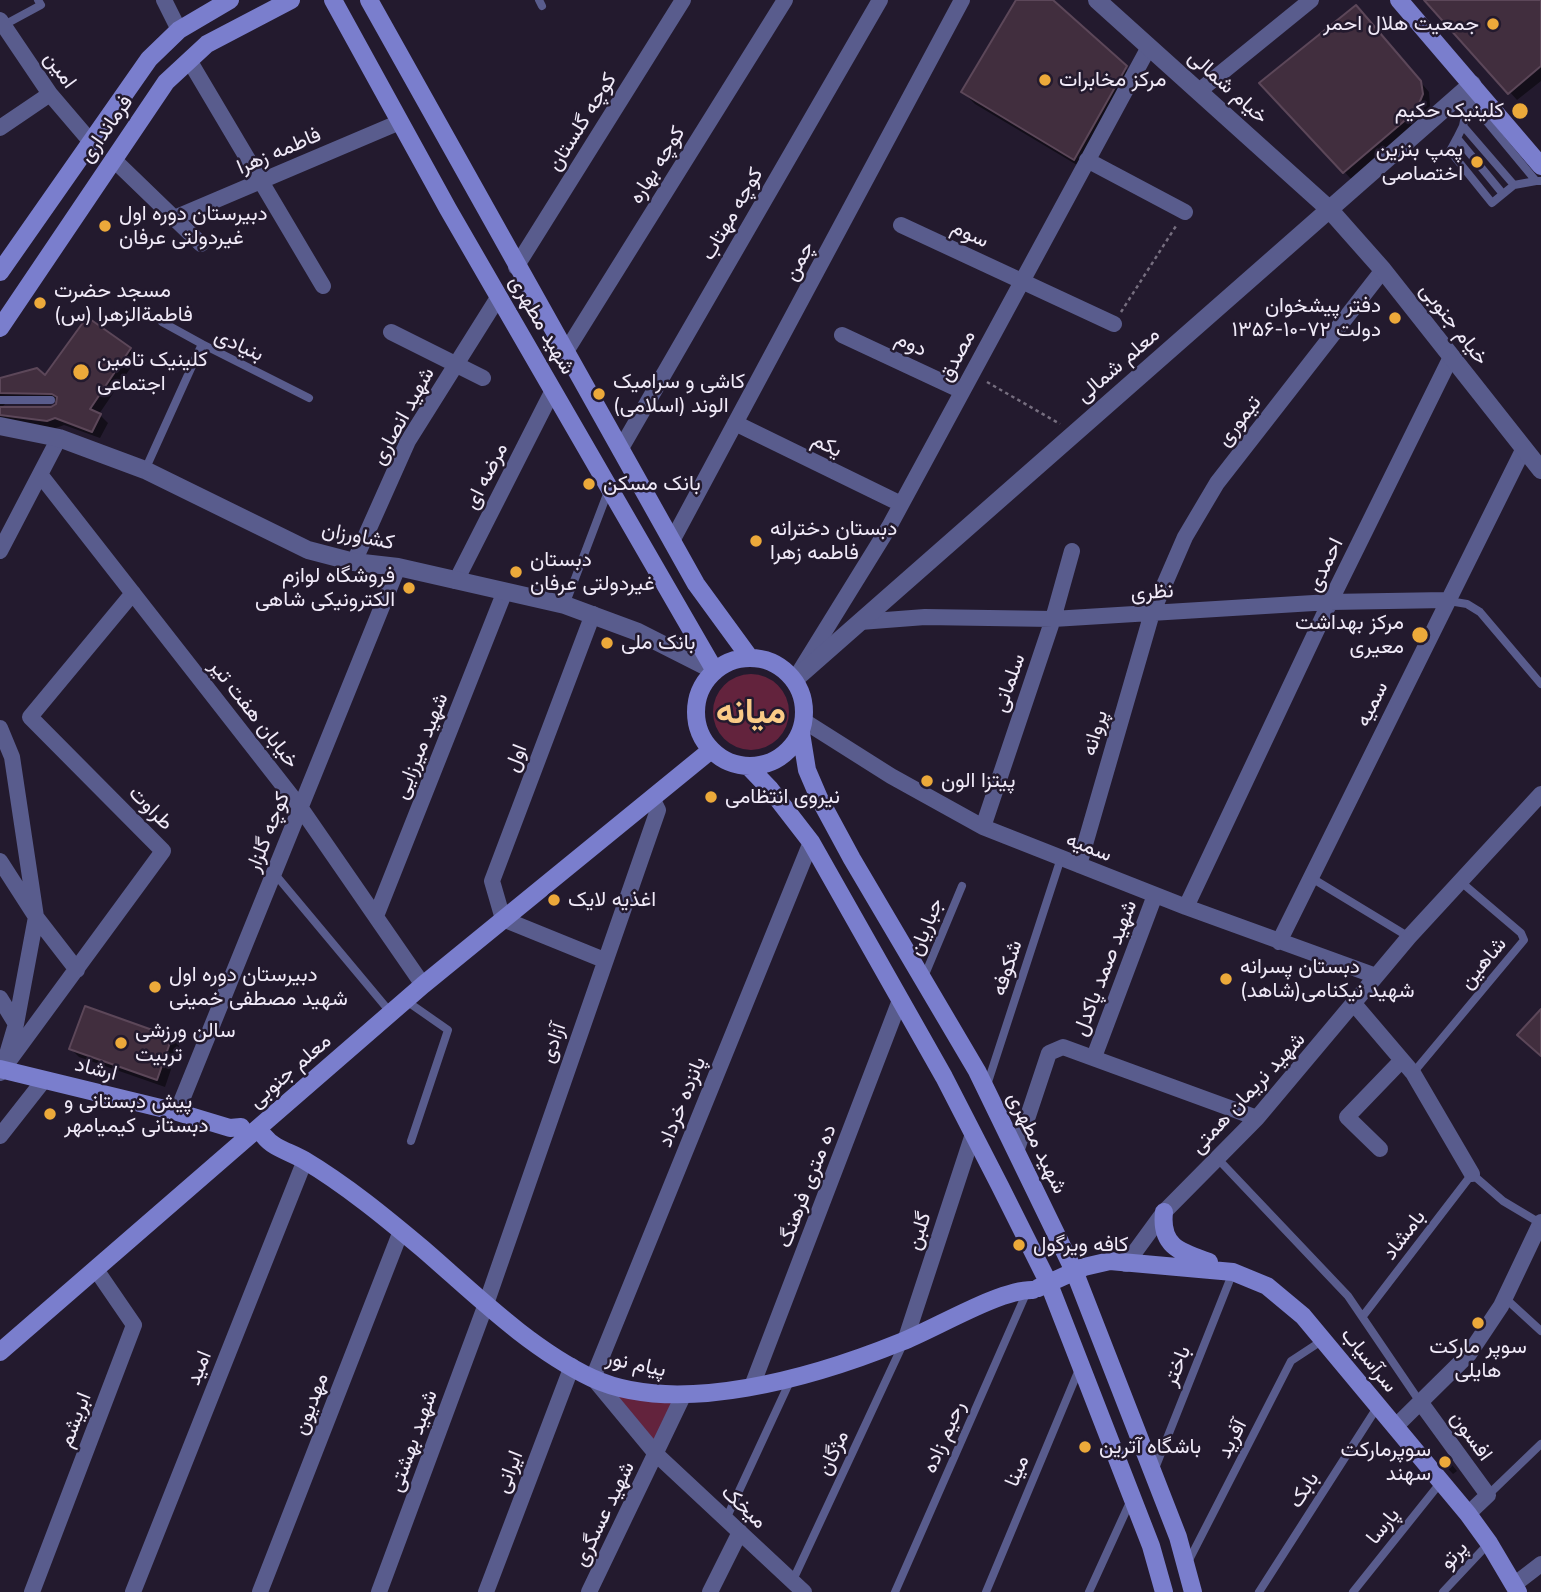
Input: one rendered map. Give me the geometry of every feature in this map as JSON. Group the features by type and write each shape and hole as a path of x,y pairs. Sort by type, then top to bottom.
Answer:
{"main road":[{"name":"فرمانداری","path":"1,268 149,59 179,30 230,0"},
{"name":"فرمانداری","path":"0,328 166,82 207,44 291,0"},
{"name":"شهید مطهری","path":"333,0 499,296 715,671"},
{"name":"شهید مطهری","path":"369,0 516,267 672,541 715,613 750,658"},
{"path":"1399,0 1539,176"},
{"path":"91,142 113,159"},
{"path":"750,658 775,664 794,680 801,693 802,727 792,747 779,758 748,766 722,759 711,750 701,736 696,718 697,701 703,684 715,671 737,659 750,658"},
{"name":"شهید مطهری","path":"802,727 807,770 820,798 986,1090 1077,1272 1154,1473 1193,1592"},
{"name":"معلم جنوبی","path":"0,1352 97,1271 405,1000 711,750"},
{"path":"748,766 770,789 811,842 973,1134 1036,1290 1081,1364 1132,1497 1160,1589"},
{"name":"ارشاد","path":"1,1071 253,1132"},
{"name":"پیام نور","path":"253,1132 296,1151 303,1159 401,1231 486,1304 572,1366 593,1378 638,1390 683,1396 792,1377 905,1341 1010,1294 1036,1290 1077,1272"},
{"path":"1164,1212 1162,1228 1168,1242 1183,1252 1233,1272"},
{"name":"سرآسیاب","path":"1077,1272 1084,1267 1110,1261 1233,1272 1267,1286 1303,1316 1468,1514 1516,1588"}],"street":[{"path":"164,0 179,30"},
{"name":"کوچه گلستان","path":"516,267 683,0"},
{"name":"کوچه بهاره","path":"565,353 785,0"},
{"name":"کوچه مهتاب","path":"620,450 880,0"},
{"name":"چمن","path":"672,541 962,0"},
{"name":"خیام شمالی","path":"1097,0 1329,209"},
{"path":"1199,90 1311,0"},
{"name":"امین","path":"2,22 50,94 91,142"},
{"name":"مصدق","path":"794,680 901,504 1149,47"},
{"path":"189,60 323,286"},
{"name":"معلم شمالی","path":"794,680 1329,209 1470,92"},
{"path":"0,128 50,94"},
{"name":"فاطمه زهرا","path":"174,218 400,122"},
{"path":"113,159 201,244"},
{"path":"1087,160 1185,212"},
{"name":"خیام جنوبی","path":"1329,209 1383,270 1541,470"},
{"name":"سوم","path":"901,225 1114,324"},
{"name":"تیموری","path":"1152,612 1185,537 1217,483 1383,270"},
{"name":"شهید انصاری","path":"354,562 408,441 499,296"},
{"path":"391,332 483,378"},
{"name":"دوم","path":"842,335 962,391"},
{"name":"احمدی","path":"1186,907 1330,602 1451,357"},
{"name":"مرضه ای","path":"456,581 553,390"},
{"name":"یکم","path":"735,424 901,504"},
{"name":"کشاورزان","path":"0,426 59,438 145,470 308,550 354,562 398,567 565,605 593,614 715,671"},
{"path":"0,551 42,477 59,438"},
{"name":"سميه","path":"1279,942 1446,600 1524,448"},
{"name":"خیابان هفت تیر","path":"42,477 300,807 423,985"},
{"name":"سلمانی","path":"983,827 1053,619 1072,551"},
{"name":"کوچه گلزار","path":"179,1112 398,567"},
{"name":"شهید میرزایی","path":"376,916 505,591"},
{"name":"طراوت","path":"1,1071 163,851 30,717 133,593"},
{"name":"نظری","path":"860,622 925,617 1053,619 1330,602 1446,600"},
{"name":"پروانه","path":"1079,865 1152,612"},
{"name":"اول","path":"503,919 492,881 593,614"},
{"name":"سمیه","path":"802,727 983,827 1186,907 1376,976"},
{"path":"0,728 36,917 16,1024 1,1071"},
{"name":"شهید نریمان همتی","path":"1122,1264 1164,1212 1257,1118 1355,1005 1409,937 1541,794"},
{"name":"آزادی","path":"486,1304 658,810 652,798"},
{"name":"پانزده خرداد","path":"593,1378 811,842"},
{"path":"0,861 36,917 77,970"},
{"name":"شهید صمد پاکدل","path":"1094,1057 1155,895"},
{"path":"503,919 604,960"},
{"path":"0,998 16,1024"},
{"name":"ده متری فرهنگ","path":"752,1386 900,1000"},
{"path":"1355,1005 1413,1073 1472,1174"},
{"name":"شهید صمد پاکدل","path":"1016,1152 1049,1053 1063,1047 1257,1118"},
{"path":"1380,1149 1347,1117 1402,1060"},
{"path":"0,1136 44,1080"},
{"name":"گلبن","path":"905,1341 973,1134"},
{"name":"امید","path":"133,1592 303,1159"},
{"path":"1395,1427 1469,1354 1505,1298 1541,1222"},
{"name":"مهدیون","path":"260,1592 401,1231"},
{"name":"ابریشم","path":"32,1592 134,1325 97,1271"},
{"name":"شهید بهشتی","path":"379,1592 486,1304"},
{"name":"ایرانی","path":"486,1592 572,1366"},
{"name":"میخک","path":"593,1378 656,1454 799,1588"},
{"name":"شهید عسگری","path":"590,1592 683,1396"},
{"name":"افسون","path":"1421,1403 1488,1495 1468,1514"},
{"path":"710,1592 740,1532"},
{"path":"1516,1588 1541,1564"}],"lane":[{"path":"2,22 41,5 38,0"},
{"path":"1470,92 1463,126 1450,151 1492,203 1514,185 1539,176"},
{"path":"1463,126 1514,185"},
{"path":"1457,138 1503,194"},
{"path":"162,322 202,344"},
{"name":"بنیادی","path":"145,470 202,344 309,398"},
{"path":"0,400 51,400"},
{"path":"565,605 610,486"},
{"path":"1446,600 1467,604 1480,612 1541,684"},
{"name":"شکوفه","path":"986,1090 1061,858"},
{"path":"274,873 391,1013"},
{"path":"1310,877 1409,937"},
{"name":"شاهین","path":"1413,1073 1524,940 1521,933 1461,882"},
{"name":"جباریان","path":"923,980 962,886"},
{"path":"405,1000 448,1030 411,1141"},
{"path":"1217,1158 1363,1316 1421,1403"},
{"path":"1472,1174 1503,1201 1541,1222"},
{"name":"بامشاد","path":"1363,1316 1472,1174"},
{"name":"باختر","path":"1154,1473 1233,1272"},
{"name":"رحیم زاده","path":"895,1592 1036,1290"},
{"path":"1505,1298 1541,1331"},
{"name":"آفرید","path":"1186,1566 1291,1361 1322,1340"},
{"name":"مژگان","path":"799,1588 905,1341"},
{"name":"مینا","path":"986,1592 1081,1364"},
{"path":"726,1519 792,1377"},
{"name":"بابک","path":"1259,1592 1377,1406"},
{"name":"افسون","path":"1488,1495 1541,1444"},
{"name":"پارسا","path":"1353,1592 1441,1482"},
{"path":"1089,1592 1132,1497"},
{"name":"پرتو","path":"1443,1592 1489,1543"}],"path":[{"path":"1114,324 1185,212"},
{"path":"972,373 1075,433"}],"shaded area":[{"path":"751,674 766,677 778,685 786,697 789,712 786,727 778,739 766,747 751,750 736,747 724,739 716,727 713,712 716,697 724,685 736,677"},
{"path":"607,1387 675,1401 654,1444"}],"building":[{"name":"مرکز مخابرات","path":"1016,0 1053,0 1127,66 1074,160 961,92"},
{"name":"جمعیت هلال احمر","path":"1424,0 1541,0 1541,66 1508,94"},
{"path":"1356,5 1421,81 1423,94 1416,111 1343,173 1259,83"},
{"name":"کلینیک تامین اجتماعی","path":"87,317 131,348 90,409 101,414 92,432 55,418 47,421 0,415 0,407 51,407 56,404 57,397 52,394 0,393 0,378 37,368 45,375"},
{"name":"سالن ورزشی تربیت","path":"85,1006 172,1037 157,1080 69,1049"},
{"path":"1541,1009 1541,1056 1517,1035"}],"place":[{"name":"جمعیت هلال احمر","path":"1493,24"},
{"name":"مرکز مخابرات","path":"1045,80"},
{"name":"کلینیک حکیم","path":"1520,111"},
{"name":"پمپ بنزین اختصاصی","path":"1477,162"},
{"name":"دبیرستان دوره اول غیردولتی عرفان","path":"105,226"},
{"name":"مسجد حضرت فاطمةالزهرا (س)","path":"40,303"},
{"name":"دفتر پیشخوان دولت ۷۲-۱۰-۱۳۵۶","path":"1395,318"},
{"name":"کلینیک تامین اجتماعی","path":"81,372"},
{"name":"کاشی و سرامیک الوند (اسلامی)","path":"599,394"},
{"name":"بانک مسکن","path":"589,484"},
{"name":"دبستان دخترانه فاطمه زهرا","path":"756,541"},
{"name":"دبستان غیردولتی عرفان","path":"516,572"},
{"name":"فروشگاه لوازم الکترونیکی شاهی","path":"409,588"},
{"name":"مرکز بهداشت معیری","path":"1420,635"},
{"name":"بانک ملی","path":"607,643"},
{"name":"پیتزا الون","path":"927,781"},
{"name":"نیروی انتظامی","path":"711,797"},
{"name":"اغذیه لایک","path":"554,900"},
{"name":"دبستان پسرانه شهید نیکنامی(شاهد)","path":"1226,979"},
{"name":"دبیرستان دوره اول شهید مصطفی خمینی","path":"155,987"},
{"name":"سالن ورزشی تربیت","path":"121,1043"},
{"name":"پیش دبستانی و دبستانی کیمیامهر","path":"50,1114"},
{"name":"کافه ویرگول","path":"1019,1245"},
{"name":"سوپر مارکت هایلی","path":"1478,1323"},
{"name":"باشگاه آترین","path":"1085,1447"},
{"name":"سوپرمارکت سهند","path":"1445,1462"}],"district":[{"name":"میانه","path":"751,712"}]}
